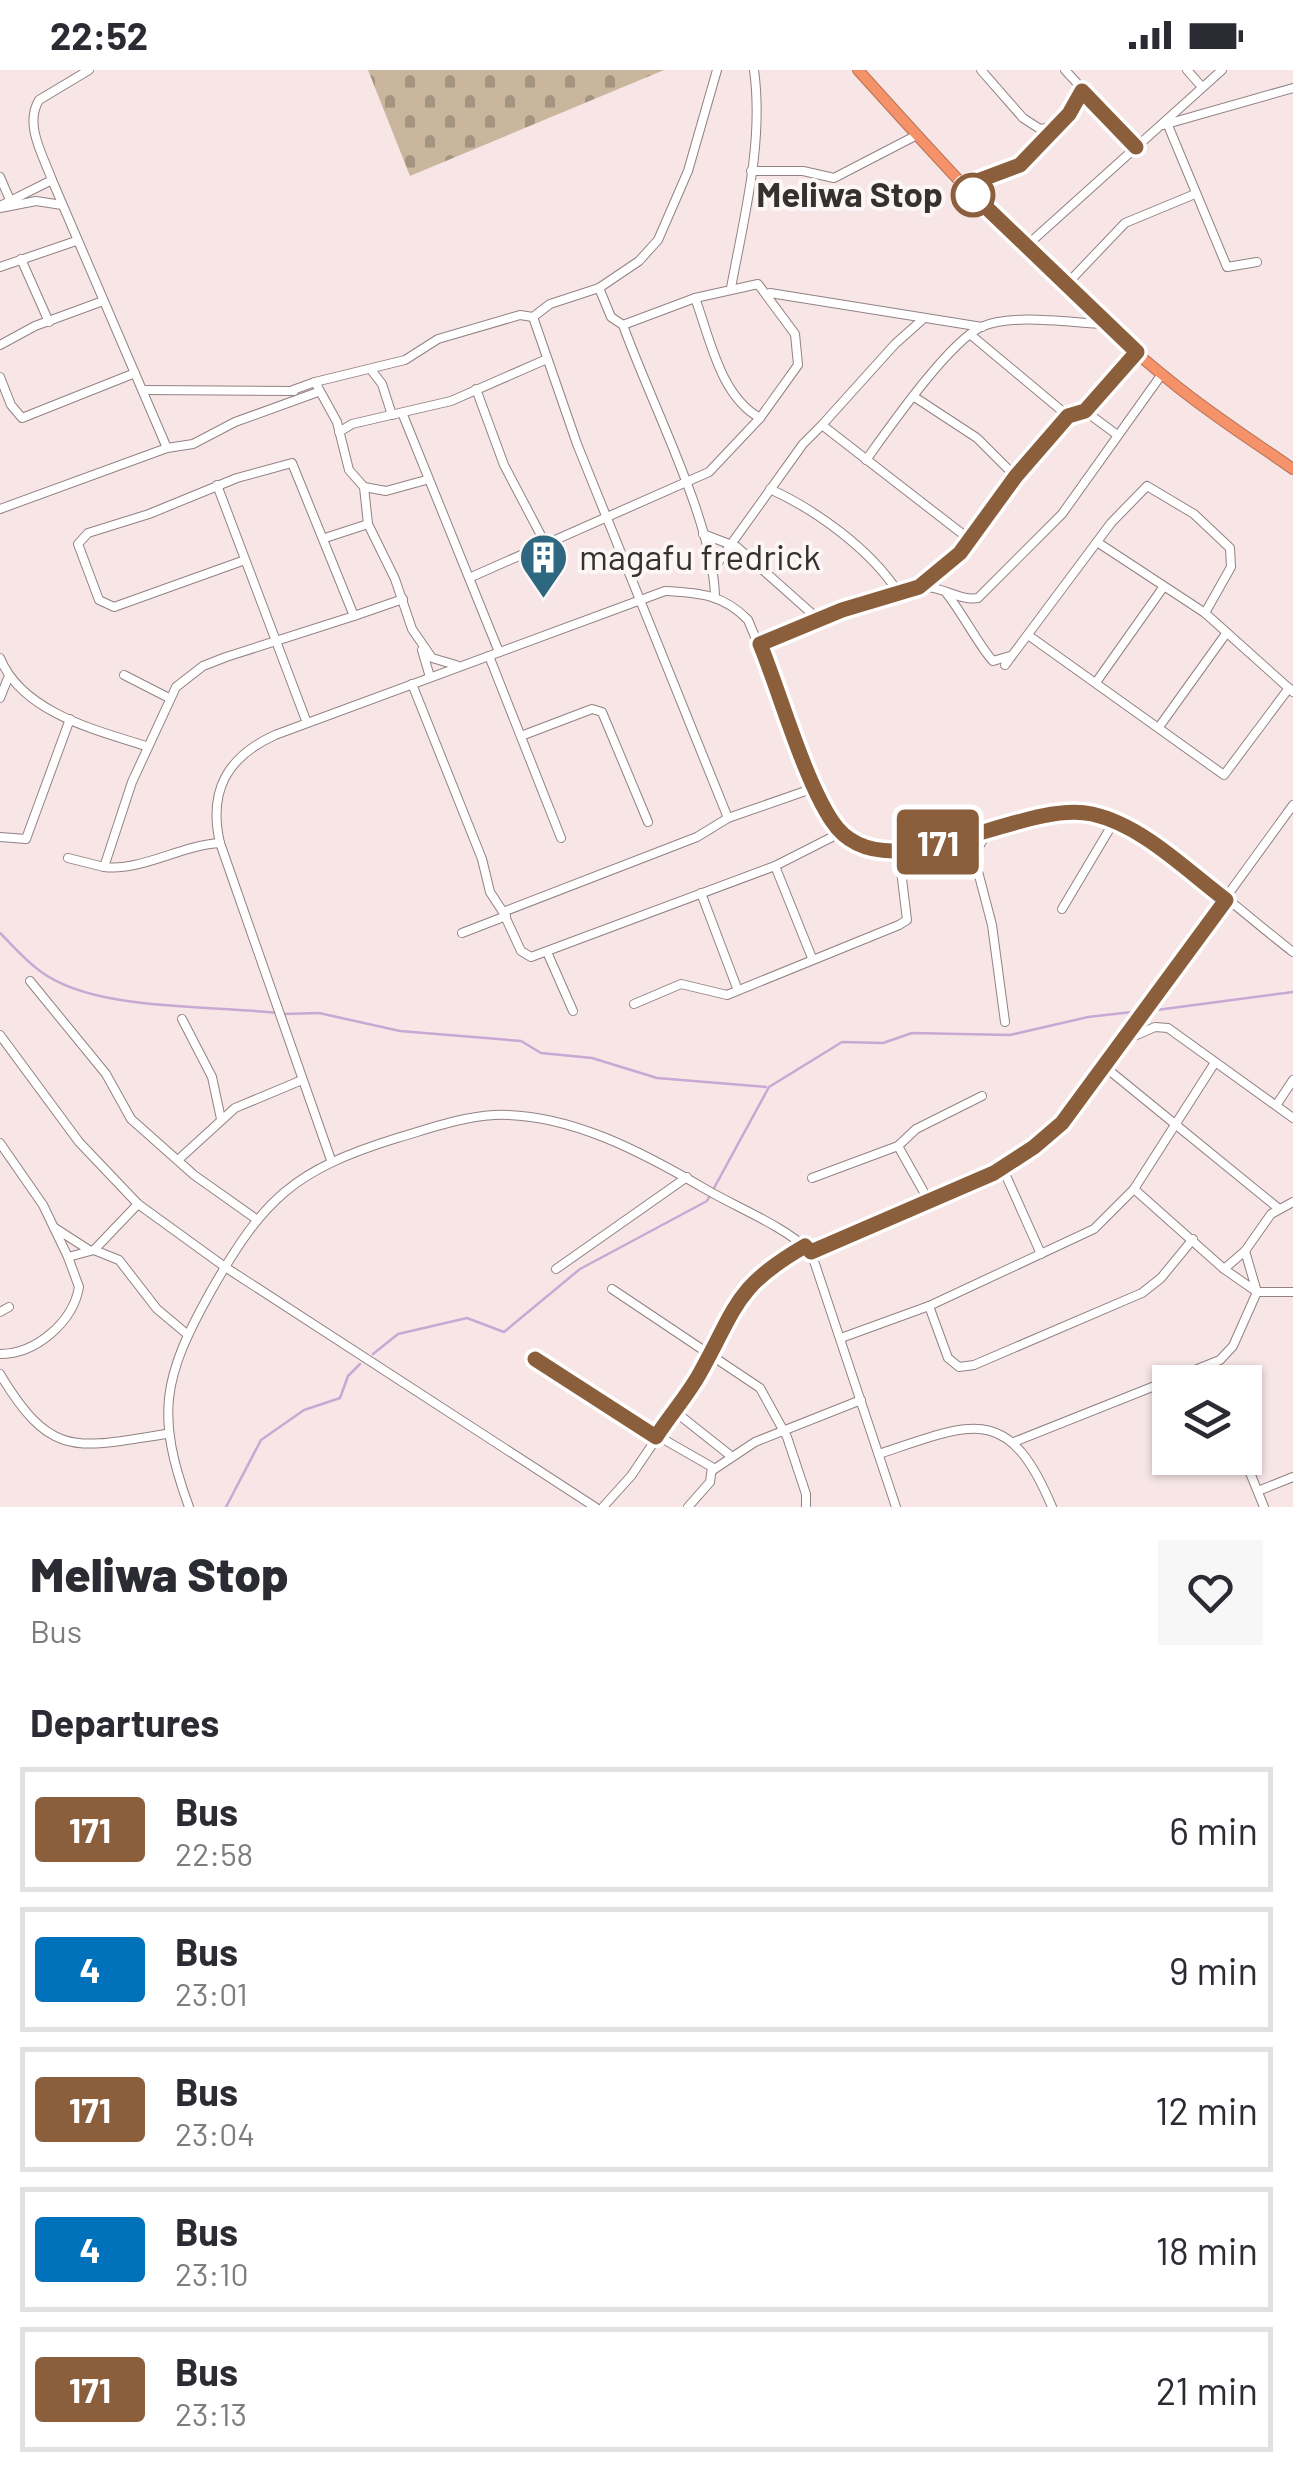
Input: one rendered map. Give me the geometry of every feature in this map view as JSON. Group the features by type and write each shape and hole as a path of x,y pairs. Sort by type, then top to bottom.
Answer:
{"highway":[{"path":"858,70 1024,248 1106,324 1162,374 1293,468"}],"street":[{"path":"90,70 38,100 33,127 76,241 167,448"},
{"path":"144,390 293,390 372,371 404,360 438,340 520,315 533,317 559,300 599,288 639,261 672,216 717,70"},
{"path":"731,288 748,211 757,96 754,70"},
{"path":"981,70 1033,126 1057,125"},
{"path":"1065,70 1136,147"},
{"path":"1188,70 1202,87"},
{"path":"1024,248 1222,70"},
{"path":"1163,125 1293,88"},
{"path":"964,186 1012,170 1057,125 1082,91"},
{"path":"1163,125 1228,270 1257,262"},
{"path":"751,171 803,171 834,178 917,135"},
{"path":"0,176 10,200"},
{"path":"0,207 52,180"},
{"path":"1065,286 1125,223 1195,194"},
{"path":"0,207 36,201 62,205"},
{"path":"0,267 76,241"},
{"path":"21,259 49,322"},
{"path":"469,578 609,514 685,485 726,458 794,374 799,356 795,334 768,293 755,284 695,298 623,325"},
{"path":"599,288 611,317 623,325 685,485 714,568 715,596"},
{"path":"768,293 982,327 1024,322 1106,324"},
{"path":"695,298 730,390 746,410 760,418"},
{"path":"0,345 103,301"},
{"path":"533,317 577,444 644,598 677,698 728,818"},
{"path":"714,568 729,542 822,425 922,320"},
{"path":"866,460 933,372 982,327"},
{"path":"972,335 1068,416"},
{"path":"919,587 960,553 1016,476 1068,416 1085,411 1137,352"},
{"path":"339,432 352,424 398,416 476,389 547,359"},
{"path":"372,371 442,507 499,652"},
{"path":"0,378 22,418 135,373"},
{"path":"760,644 818,620 919,587 978,598 1014,566 1070,504 1162,374"},
{"path":"315,382 339,432 349,470 364,487 368,524 422,646 430,677"},
{"path":"476,389 504,466 546,545"},
{"path":"293,390 302,398"},
{"path":"0,509 167,448 193,444 318,392"},
{"path":"916,398 976,438 1016,476"},
{"path":"1085,411 1116,434"},
{"path":"822,425 969,539"},
{"path":"245,560 114,608 100,600 78,544 88,533 149,514 217,485 292,463 354,616"},
{"path":"364,487 386,490 426,480"},
{"path":"217,485 307,724"},
{"path":"945,590 979,635 987,656 993,661 1007,661 1097,542 1146,486 1194,514 1227,542 1231,567 1205,613"},
{"path":"770,489 796,501 850,541 898,592"},
{"path":"324,538 368,524"},
{"path":"702,534 729,542 818,620"},
{"path":"1028,635 1098,681 1224,775 1291,690 1225,635 1205,613 1097,542"},
{"path":"1098,681 1162,588"},
{"path":"331,1160 220,843 215,801 231,764 250,746 456,665 665,591 715,596 731,603 748,620 817,788 842,832 876,851 899,854 1064,812 1115,820 1293,952"},
{"path":"104,867 146,746 169,698 203,666 402,598"},
{"path":"1159,727 1225,635"},
{"path":"422,646 432,658 456,665"},
{"path":"489,656 560,838"},
{"path":"0,658 8,678 70,719 146,746"},
{"path":"124,674 169,698"},
{"path":"0,698 8,678"},
{"path":"412,684 482,859 490,892 526,955 547,952 775,866 842,832"},
{"path":"521,736 592,709 602,712 648,822"},
{"path":"0,838 26,839 70,719"},
{"path":"462,933 697,837 728,818 817,788"},
{"path":"603,1507 631,1476 707,1356 740,1294 808,1249 930,1203 1003,1168 1062,1123 1293,805"},
{"path":"1062,909 1115,820"},
{"path":"989,828 977,850 976,864 992,925 1005,1022"},
{"path":"68,858 118,869 200,844 220,843"},
{"path":"634,1004 681,984 718,994 907,920 899,854"},
{"path":"775,866 812,958"},
{"path":"702,893 737,988"},
{"path":"547,952 574,1011"},
{"path":"30,981 106,1074 131,1118 178,1160 256,1218"},
{"path":"182,1019 212,1078 221,1118"},
{"path":"1124,1041 1163,1026 1293,1118"},
{"path":"0,1035 79,1142 138,1204 225,1267 595,1507"},
{"path":"841,1338 929,1306 1094,1228 1134,1189 1214,1064"},
{"path":"1105,1067 1278,1208"},
{"path":"178,1160 221,1118 269,1092 302,1080"},
{"path":"1277,1104 1293,1080"},
{"path":"812,1178 898,1146 910,1132 982,1096"},
{"path":"189,1507 166,1434 167,1406 188,1335 256,1218 284,1189 331,1160 445,1124 493,1115 581,1128 687,1177 808,1249 896,1507"},
{"path":"0,1142 55,1228 80,1287 67,1318 24,1350 0,1354"},
{"path":"898,1146 930,1203"},
{"path":"1003,1168 1042,1254"},
{"path":"556,1269 687,1177"},
{"path":"1134,1189 1224,1269 1257,1292 1293,1292"},
{"path":"1224,1269 1246,1252 1278,1208 1293,1202"},
{"path":"68,1257 92,1250 138,1204"},
{"path":"55,1228 118,1260 157,1309 188,1335"},
{"path":"929,1306 950,1360 957,1367 974,1366 1142,1293 1161,1278 1192,1239"},
{"path":"1211,1365 1233,1346 1257,1292 1246,1252"},
{"path":"612,1289 760,1388 784,1430 806,1494 806,1507"},
{"path":"535,1359 713,1470"},
{"path":"0,1374 32,1424 56,1438 93,1444 166,1434"},
{"path":"1014,1442 1152,1390"},
{"path":"688,1507 710,1482 713,1470 731,1456 861,1400"},
{"path":"673,1410 731,1456"},
{"path":"880,1454 965,1428 983,1428 1014,1442 1037,1472 1052,1507"},
{"path":"1251,1475 1264,1507"},
{"path":"1258,1491 1293,1477"}],"green space":[{"path":"368,70 664,70 410,176"}],"waterway":[{"path":"0,933 40,971 91,994 154,1004 277,1013"},
{"path":"1149,1011 1293,992"},
{"path":"373,1354 398,1334 467,1318 504,1332 580,1269 707,1201 769,1087 842,1042 883,1043 912,1033 1010,1035 1088,1017 1141,1011"},
{"path":"284,1014 319,1013 400,1031 521,1041 541,1053 592,1058 657,1078 766,1087"},
{"path":"226,1507 261,1440 304,1410 340,1398 348,1376 360,1364"}],"bus line":[{"name":"171","path":"535,1359 656,1437 701,1372 735,1301 758,1276 805,1246 811,1252 994,1173 1017,1160 1062,1123 1226,900 1125,826 1091,814 1055,812 899,854 876,851 857,842 832,821 760,644 842,610 919,587 960,553 1016,476 1068,416 1085,411 1137,352 1024,248 964,186 1020,165 1069,114 1082,91 1136,147"}],"place":[{"name":"Meliwa Stop","path":"973,195"},
{"name":"magafu fredrick","path":"544,600"}]}
